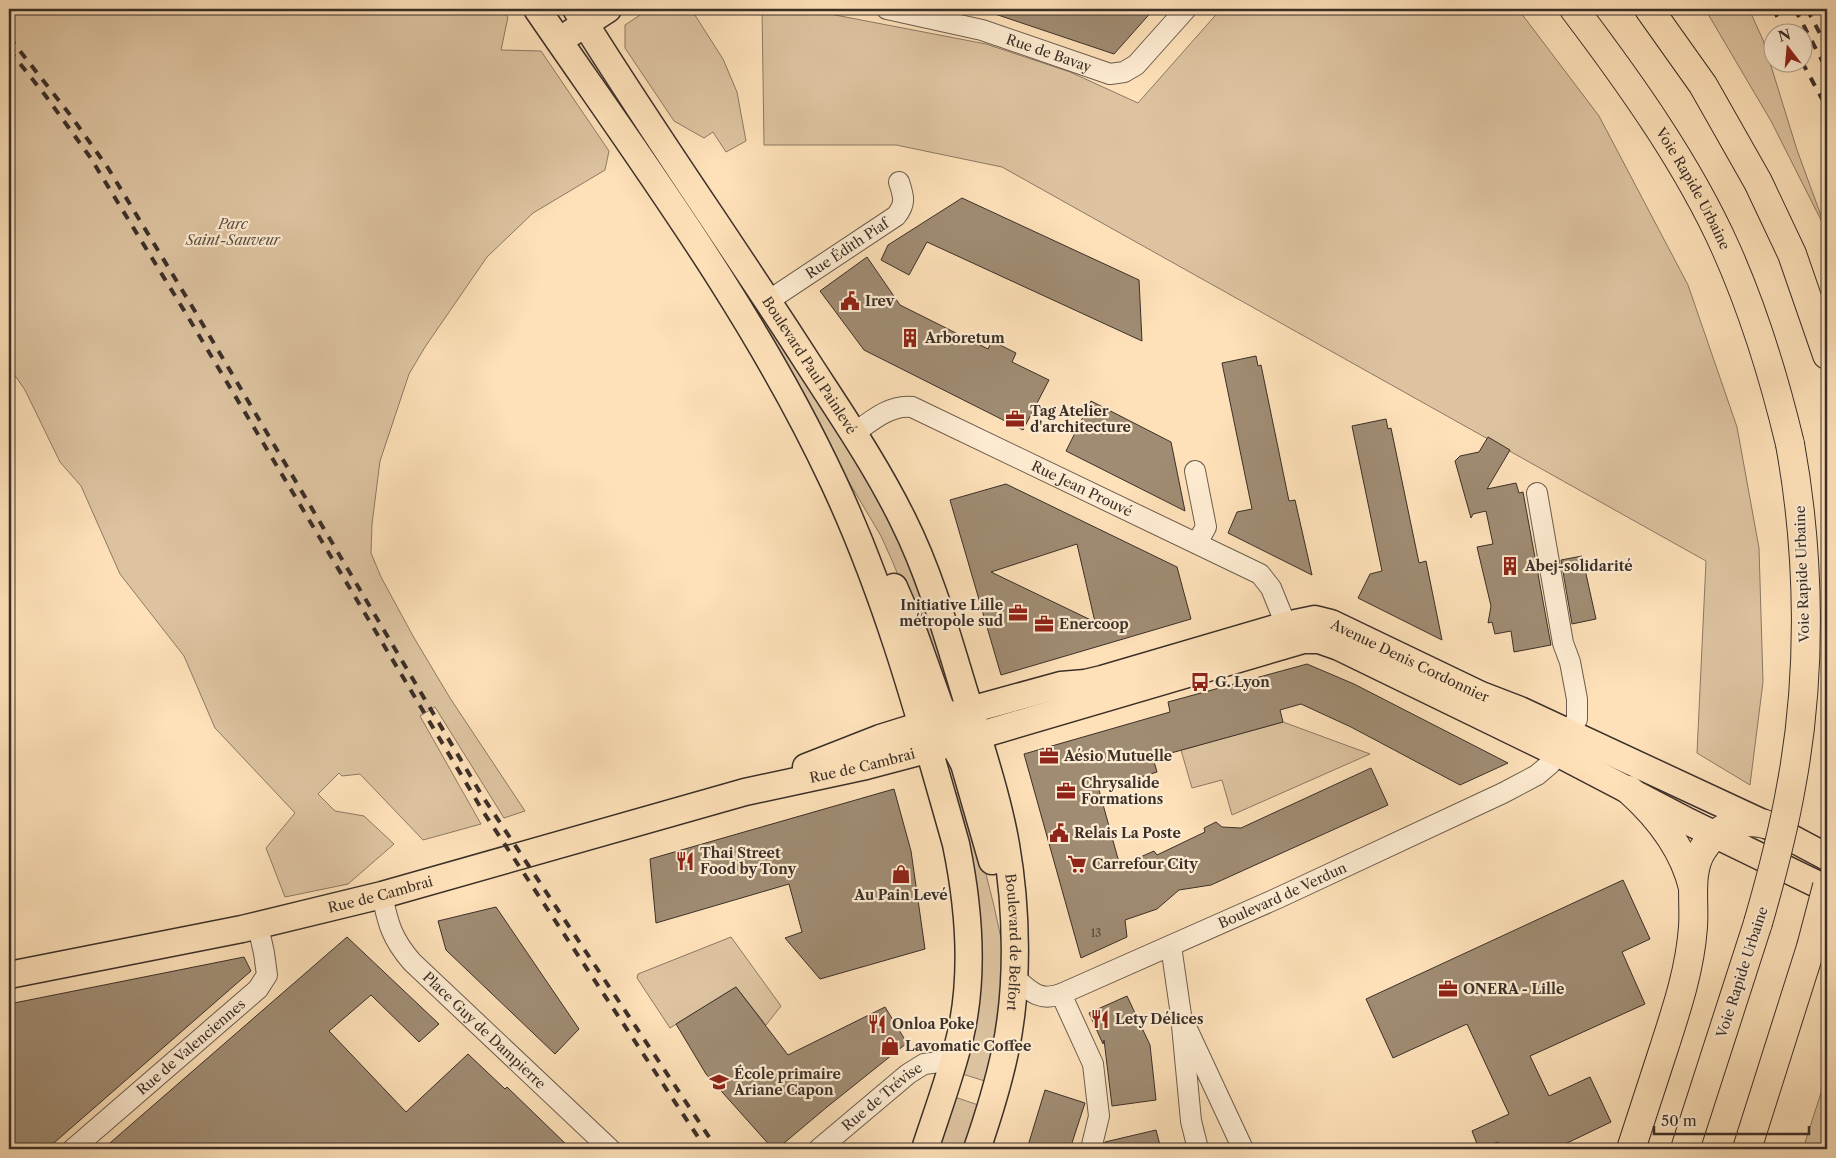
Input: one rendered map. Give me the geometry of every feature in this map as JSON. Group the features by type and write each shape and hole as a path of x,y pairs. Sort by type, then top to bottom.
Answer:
{"highway":[{"path":"1558,9 1618,66"},
{"name":"Voie Rapide Urbaine","path":"1574,9 1618,66 1695,190 1726,249 1754,320 1790,444 1802,534 1805,593 1804,676 1792,785 1758,923 1685,1149"},
{"path":"1587,9 1618,66"},
{"path":"1649,9 1703,85 1758,182 1792,254 1827,355"},
{"path":"1629,790 1645,804 1673,840 1690,874 1694,914 1689,963 1678,1006 1631,1149"},
{"path":"1693,890 1696,868 1702,849 1716,835 1730,824 1752,821 1765,824"},
{"path":"1747,1149 1812,947 1827,888"},
{"path":"1764,1149 1772,1076"}],"main road":[{"path":"553,27 581,16 608,9"},
{"name":"Boulevard Paul Painlevé","path":"581,16 656,134 768,301 853,434 891,498 919,554 941,615 958,713 978,736"},
{"name":"Boulevard Paul Painlevé","path":"553,27 741,310 791,399 820,454 873,572 922,724 941,746"},
{"path":"820,454 866,525 914,633 936,698 958,713"},
{"name":"Avenue Denis Cordonnier","path":"958,713 1061,686 1102,679 1286,625 1315,620 1331,623 1481,695 1520,710 1558,750 1765,824 1827,857"},
{"name":"Avenue Denis Cordonnier","path":"978,736 1293,642 1311,639 1319,640 1334,644 1558,750 1629,790 1716,835 1827,888"},
{"name":"Rue de Cambrai","path":"745,792 846,750 958,713"},
{"name":"Rue de Cambrai","path":"9,975 258,926 382,895 745,792 866,766 978,736"},
{"name":"Boulevard de Belfort","path":"977,1149 993,1100 1006,1050 1011,1016 1014,967 1011,881 1006,844 978,736"},
{"path":"941,746 964,764 987,840 1014,967"},
{"path":"925,1149 954,1060 965,1009 968,984 967,907 941,746"}],"street":[{"name":"Rue de Bavay","path":"887,9 982,30 1110,74 1124,72 1136,65 1186,9"},
{"name":"Rue Édith Piaf","path":"768,301 896,216 902,209 904,200 899,182"},
{"name":"Rue Jean Prouvé","path":"853,434 889,411 904,406 912,407 1260,574 1271,588 1286,625"},
{"path":"1195,470 1206,527 1198,543"},
{"path":"1537,493 1563,643 1570,662 1577,699 1577,719 1558,750"},
{"name":"Boulevard de Verdun","path":"1014,967 1031,991 1041,997 1050,998 1061,994 1278,898 1503,793 1537,775 1558,750"},
{"name":"Place Guy de Dampierre","path":"382,895 394,939 412,962 610,1149"},
{"name":"Rue de Valenciennes","path":"74,1149 258,989 267,975 258,926"},
{"path":"1171,946 1181,1015 1191,1121 1198,1149"},
{"path":"1061,994 1093,1064 1099,1116 1091,1149"},
{"path":"1181,1015 1243,1149"},
{"name":"Rue de Trévise","path":"819,1149 908,1074 924,1064 954,1060"}],"green space":[{"name":"Parc Saint-Sauveur","path":"9,9 498,9 508,17 501,50 541,51 609,151 605,170 533,213 487,257 425,347 409,374 380,461 372,524 371,553 381,577 413,636 450,698 525,811 504,818 435,707 420,716 481,824 423,840 360,774 342,776 339,773 318,794 335,811 364,816 394,844 348,884 285,897 266,848 295,813 215,728 184,656 120,574 81,486 60,462 25,390 9,367"},
{"path":"649,9 691,9 723,59 737,92 746,141 726,152 713,132 704,138 674,121 625,48 625,25"},
{"path":"762,9 804,9 986,44 1070,72 1138,103 1221,9 1518,9 1599,116 1688,285 1737,427 1759,548 1763,682 1750,785 1697,753 1706,561 1002,167 896,145 764,145"},
{"path":"1705,9 1749,9 1764,43 1764,72 1773,72 1797,150 1827,232 1771,121"},
{"path":"642,132 846,441 895,529 944,661 932,664 881,536 830,450 636,137"},
{"path":"1283,722 1370,754 1232,815 1222,780 1192,788 1181,750"},
{"path":"965,791 1002,943 1002,988 991,1083 956,1072 969,1029 953,794"},
{"path":"731,937 781,1006 766,1025 736,987 670,1028 637,978 638,974"},
{"path":"1827,1074 1827,1149 1803,1149"},
{"path":"949,1095 984,1107 970,1149 932,1149"}],"building":[{"path":"989,9 1154,9 1114,54 989,12"},
{"path":"962,198 1139,280 1142,341 927,242 909,275 881,260 888,245"},
{"name":"Arboretum","path":"867,257 900,305 988,349 992,341 1016,353 1012,362 1049,380 1023,430 864,350 820,291"},
{"path":"1256,356 1258,366 1261,365 1289,501 1295,500 1312,575 1228,533 1237,512 1252,509 1222,363"},
{"path":"1091,401 1171,442 1185,511 1066,451"},
{"path":"1386,419 1388,429 1391,428 1419,563 1426,561 1442,640 1358,598 1370,574 1382,571 1352,426"},
{"name":"Abej-solidarité","path":"1488,437 1510,450 1487,489 1516,483 1519,493 1523,492 1551,645 1514,652 1511,631 1495,634 1492,622 1488,623 1491,606 1477,547 1493,544 1486,511 1473,514 1471,518 1455,461 1460,456 1479,452"},
{"path":"1006,484 1177,567 1191,619 1001,675 950,500","holes":["1077,544 1095,622 991,572"]},
{"path":"1582,556 1596,619 1572,624 1561,560"},
{"path":"1307,664 1354,684 1508,763 1460,785 1351,727 1301,704 1280,710 1283,722 1153,758 1157,772 1099,790 1120,866 1154,851 1157,855 1205,832 1204,828 1216,822 1222,827 1241,828 1371,768 1388,805 1211,885 1179,890 1157,909 1125,920 1127,937 1081,958 1024,754 1170,712 1168,702"},
{"path":"894,789 911,851 925,949 820,979 785,938 802,932 789,884 656,923 650,859"},
{"path":"1623,880 1650,939 1622,952 1645,1004 1530,1056 1549,1096 1590,1077 1611,1122 1565,1144 1566,1149 1501,1149 1498,1142 1479,1149 1472,1131 1509,1114 1467,1024 1393,1058 1366,999"},
{"path":"496,907 579,1029 555,1054 446,950 438,921"},
{"path":"347,937 439,1024 419,1042 371,995 329,1031 406,1112 468,1054 505,1089 507,1087 571,1149 103,1149"},
{"path":"244,957 251,971 47,1149 9,1149 9,1004"},
{"name":"École primaire Ariane Capon","path":"736,987 788,1055 885,1007 907,1043 777,1149 773,1149 706,1074 676,1024"},
{"path":"1127,996 1150,1045 1156,1100 1112,1106 1104,1040 1103,1044 1089,1013"},
{"path":"1045,1090 1085,1103 1070,1149 1027,1149"},
{"path":"1156,1130 1161,1149 1103,1149 1105,1142"}],"railway":[{"path":"1773,9 1780,22"},
{"path":"1795,9 1827,70"},
{"path":"1807,9 1827,47"},
{"path":"1825,9 1827,13"},
{"path":"9,37 71,116 108,168 481,794 717,1149"},
{"path":"9,50 45,95 90,157 185,312 484,813 706,1149"},
{"path":"1807,72 1827,108"}],"place":[{"name":"Irev","path":"850,301"},
{"name":"Arboretum","path":"910,338"},
{"name":"Tag Atelier d'architecture","path":"1015,419"},
{"name":"Abej-solidarité","path":"1510,566"},
{"name":"Initiative Lille métropole sud","path":"1018,613"},
{"name":"Enercoop","path":"1044,624"},
{"name":"G. Lyon","path":"1200,682"},
{"name":"Aésio Mutuelle","path":"1049,756"},
{"name":"Chrysalide Formations","path":"1066,791"},
{"name":"Relais La Poste","path":"1059,833"},
{"name":"Thai Street Food by Tony","path":"685,861"},
{"name":"Carrefour City","path":"1077,864"},
{"name":"Au Pain Levé","path":"901,874"},
{"name":"ONERA - Lille","path":"1448,989"},
{"name":"Lety Délices","path":"1100,1019"},
{"name":"Onloa Poke","path":"877,1024"},
{"name":"Lavomatic Coffee","path":"890,1046"},
{"name":"École primaire Ariane Capon","path":"719,1082"}]}
